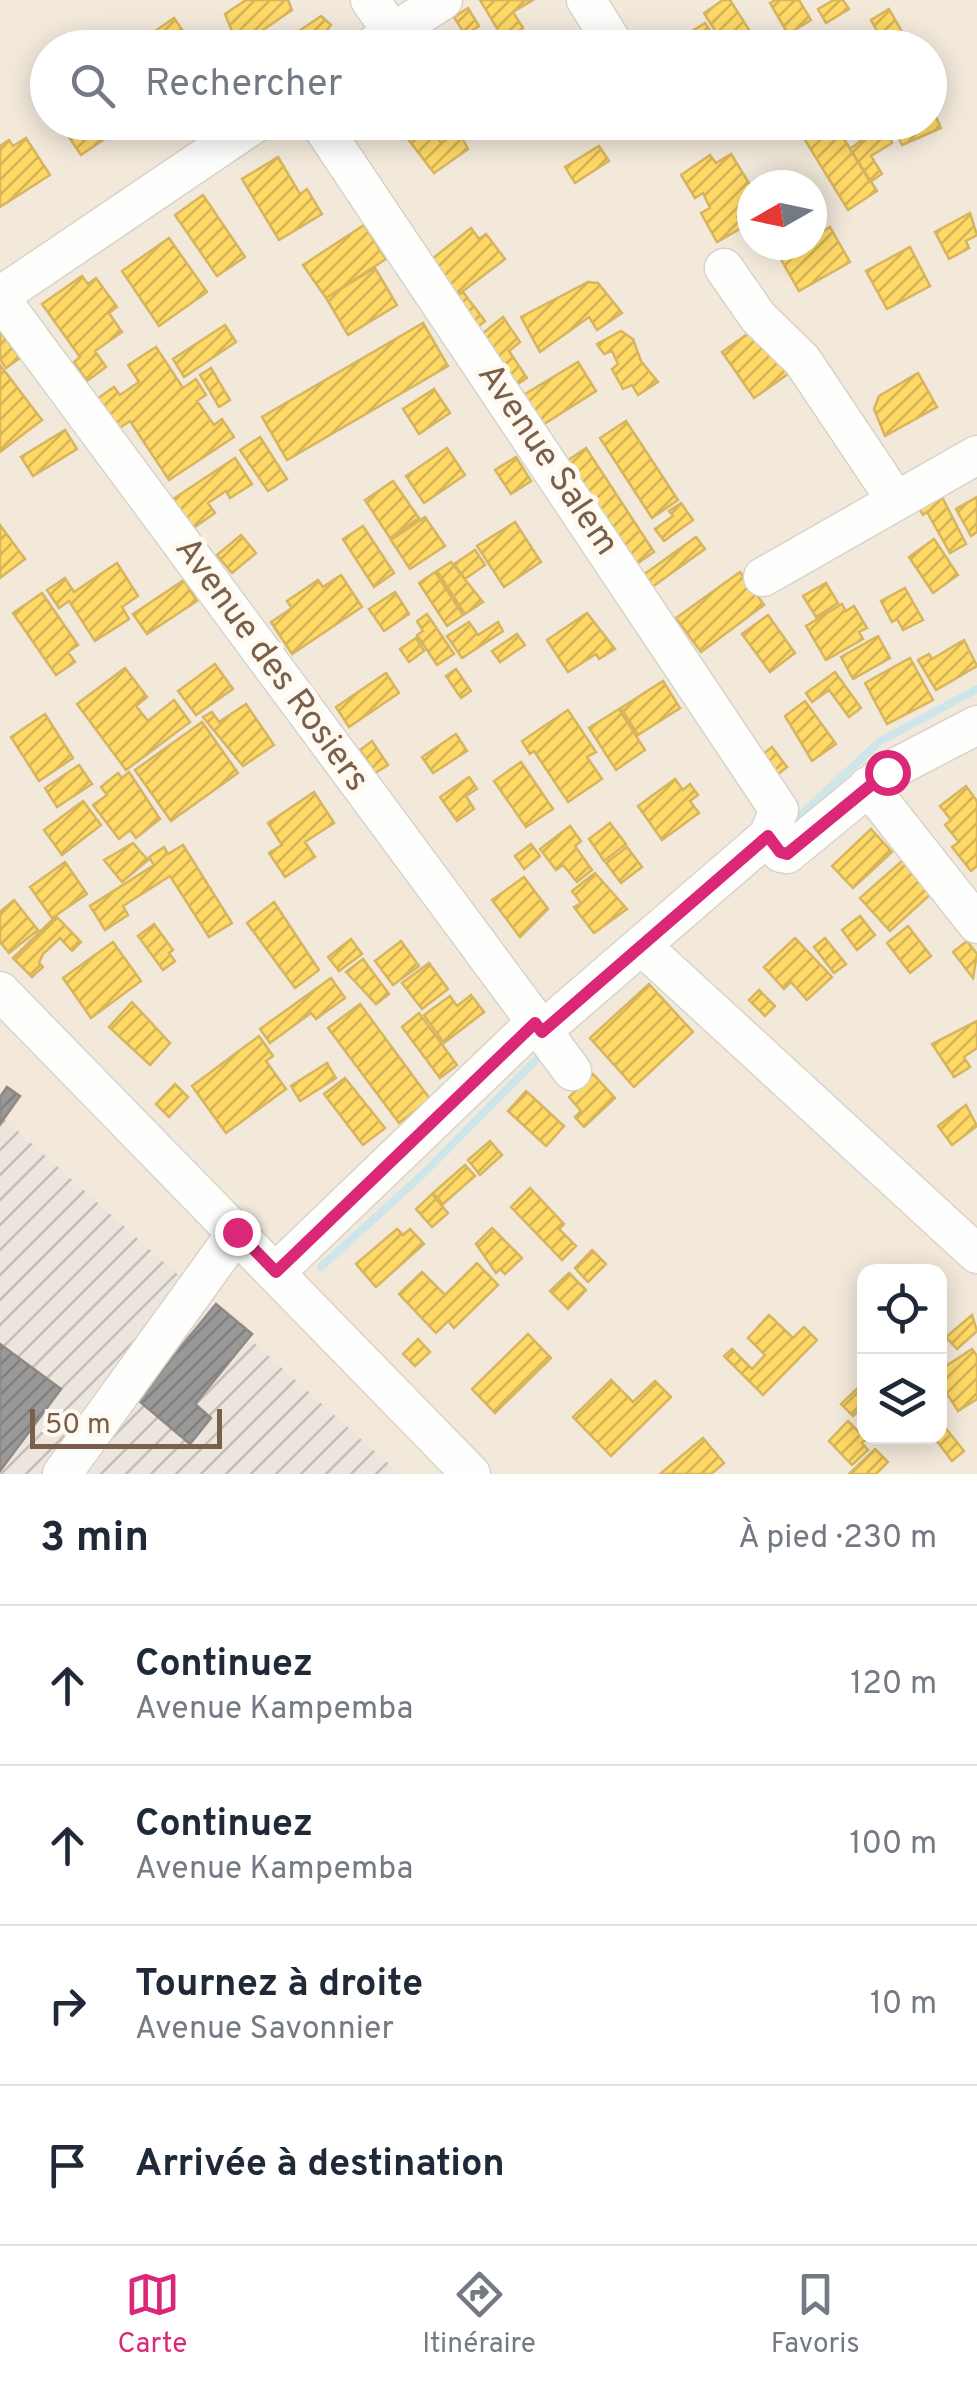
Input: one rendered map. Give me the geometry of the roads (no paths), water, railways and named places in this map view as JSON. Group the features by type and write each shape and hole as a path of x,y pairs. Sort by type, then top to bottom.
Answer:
{"street":[{"path":"370,0 378,30"},
{"path":"396,30 443,0"},
{"path":"586,0 605,30"},
{"path":"0,297 230,140"},
{"name":"Avenue Salem","path":"331,140 774,798 779,814 774,844"},
{"path":"724,268 758,317 802,360 895,499"},
{"name":"Avenue des Rosiers","path":"0,297 553,1046"},
{"path":"762,577 977,455"},
{"path":"276,1272 553,1046 774,844 796,848 868,786 977,725"},
{"path":"868,786 977,924"},
{"path":"652,956 977,1254"},
{"path":"2,999 237,1232 471,1474"},
{"path":"62,1474 237,1232"}],"waterway":[{"path":"789,826 879,742 977,689"},
{"path":"321,1267 421,1176 544,1052"}]}
